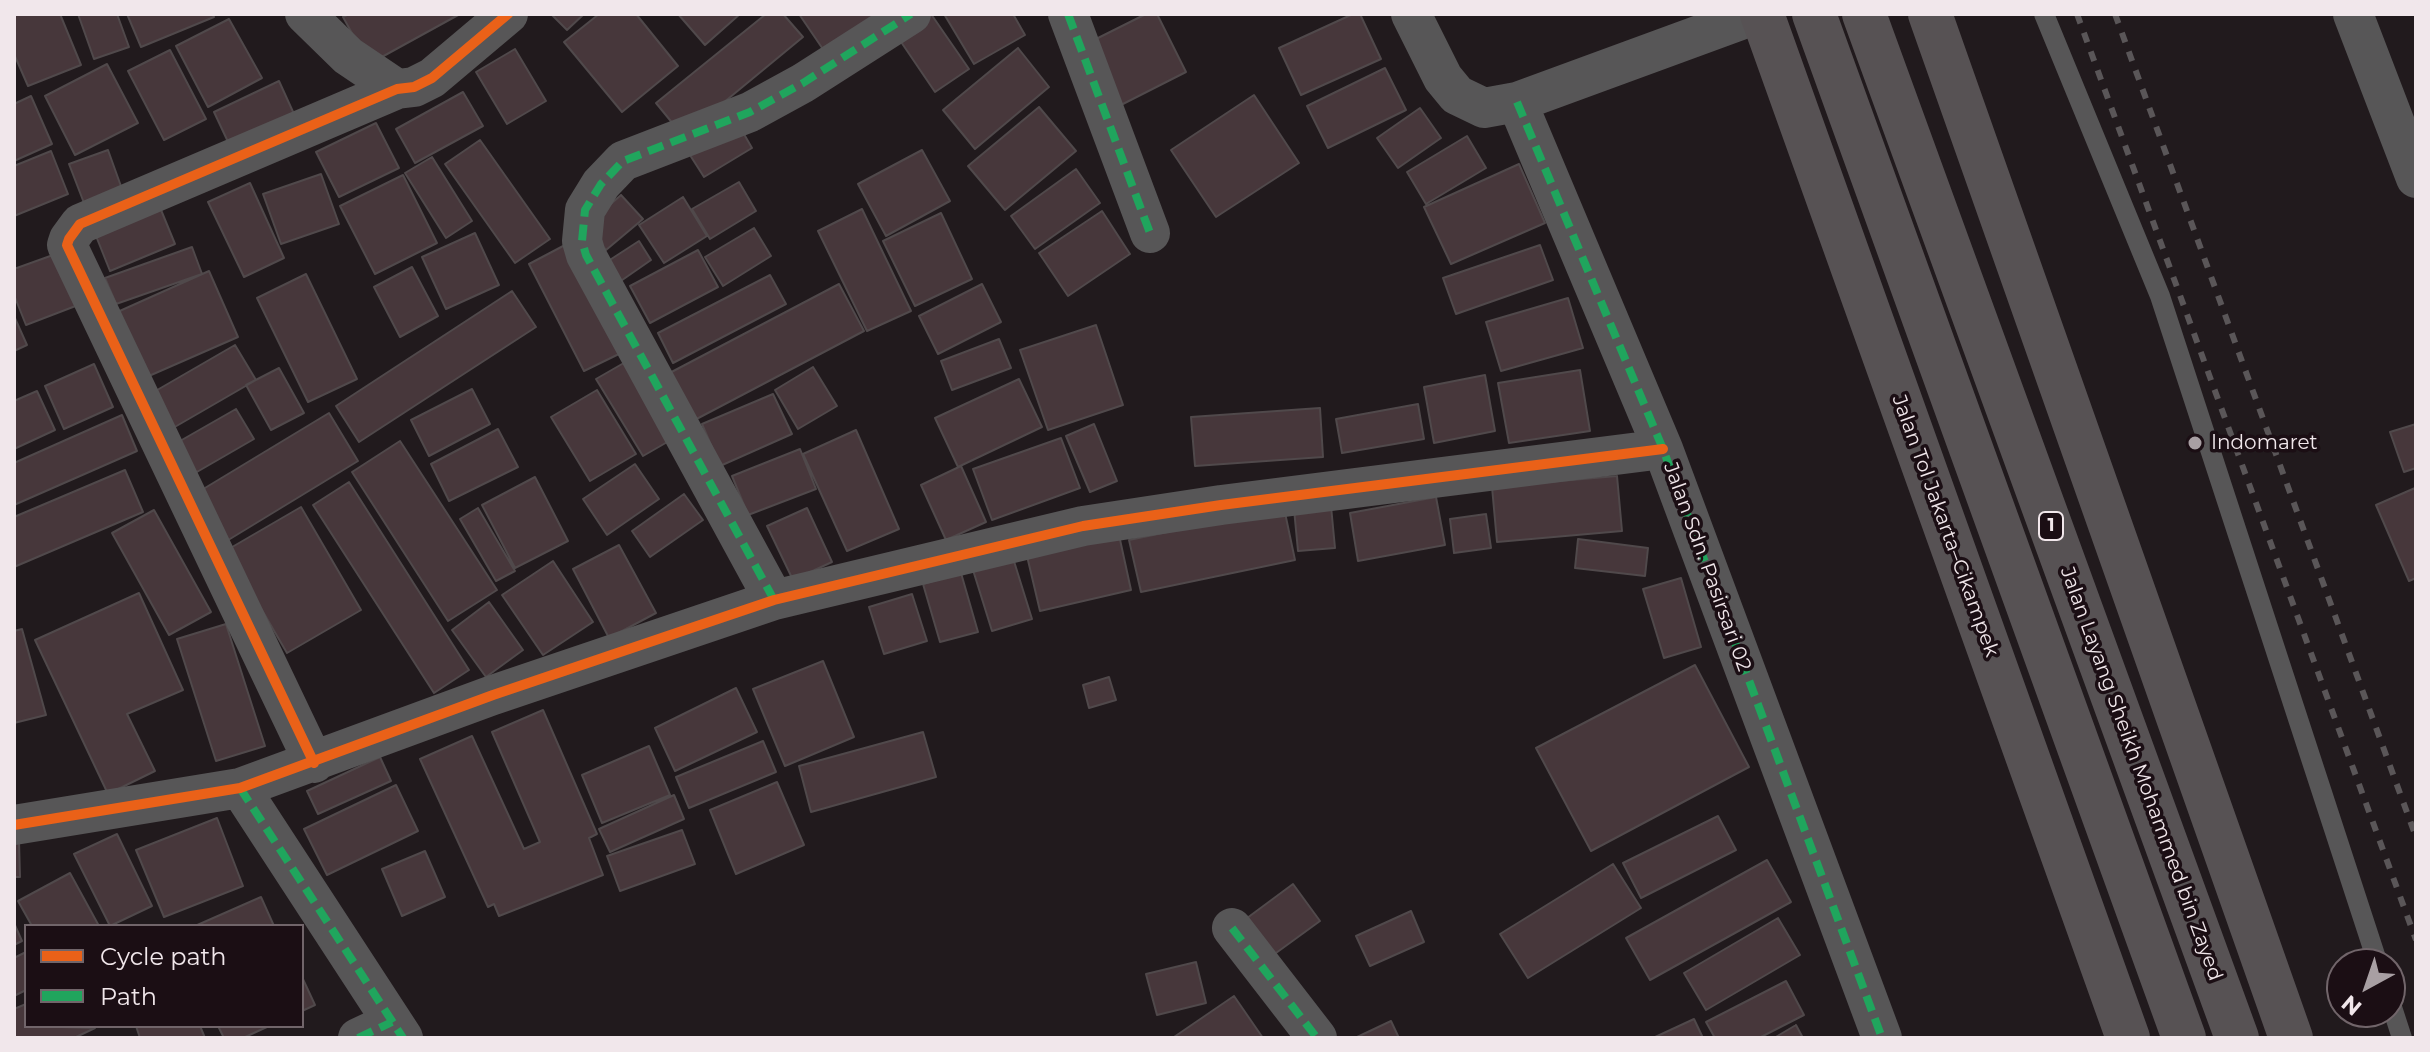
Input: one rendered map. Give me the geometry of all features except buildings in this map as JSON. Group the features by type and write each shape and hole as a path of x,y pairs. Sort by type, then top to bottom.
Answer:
{"highway":[{"name":"Jalan Tol Jakarta–Cikampek","path":"1759,14 2128,1038"},
{"path":"1814,14 2184,1038"},
{"name":"Jalan Layang Sheikh Mohammed bin Zayed","path":"1864,14 2237,1038"},
{"path":"1930,14 2291,1038"}],"street":[{"path":"305,14 348,56 397,89"},
{"path":"314,763 67,245 71,233 80,224 397,89 414,87 432,78 508,14"},
{"path":"774,600 586,255 582,241 585,210 601,184 623,161 750,112 803,83 911,14"},
{"path":"1068,14 1150,233"},
{"path":"1411,14 1443,78 1457,95 1484,108 1530,97 1759,14"},
{"path":"2353,14 2416,178"},
{"name":"Jalan Sdn. Pasirsari 02","path":"1530,97 1882,1038"},
{"path":"14,825 240,788 493,695 774,600 1083,526 1221,505 1663,449"},
{"path":"240,788 384,1033"},
{"path":"1232,928 1317,1038"}],"lane":[{"path":"2044,14 2160,296 2373,948"}],"railway":[{"path":"2077,14 2416,940"},
{"path":"2115,14 2416,837"}],"marked path":[{"path":"774,600 586,255 582,241 585,210 601,184 623,161 750,112 803,83 911,14"},
{"path":"1068,14 1150,233"},
{"path":"1517,102 1663,449 1882,1038"},
{"path":"240,788 403,1038"},
{"path":"1232,928 1317,1038"},
{"path":"358,1038 392,1022"}],"cycle path":[{"path":"314,763 67,245 80,224 397,89 414,87 432,78 508,14"},
{"path":"14,825 240,788 493,695 774,600 1083,526 1221,505 1663,449"}],"place":[{"name":"Indomaret","path":"2195,443"}]}
